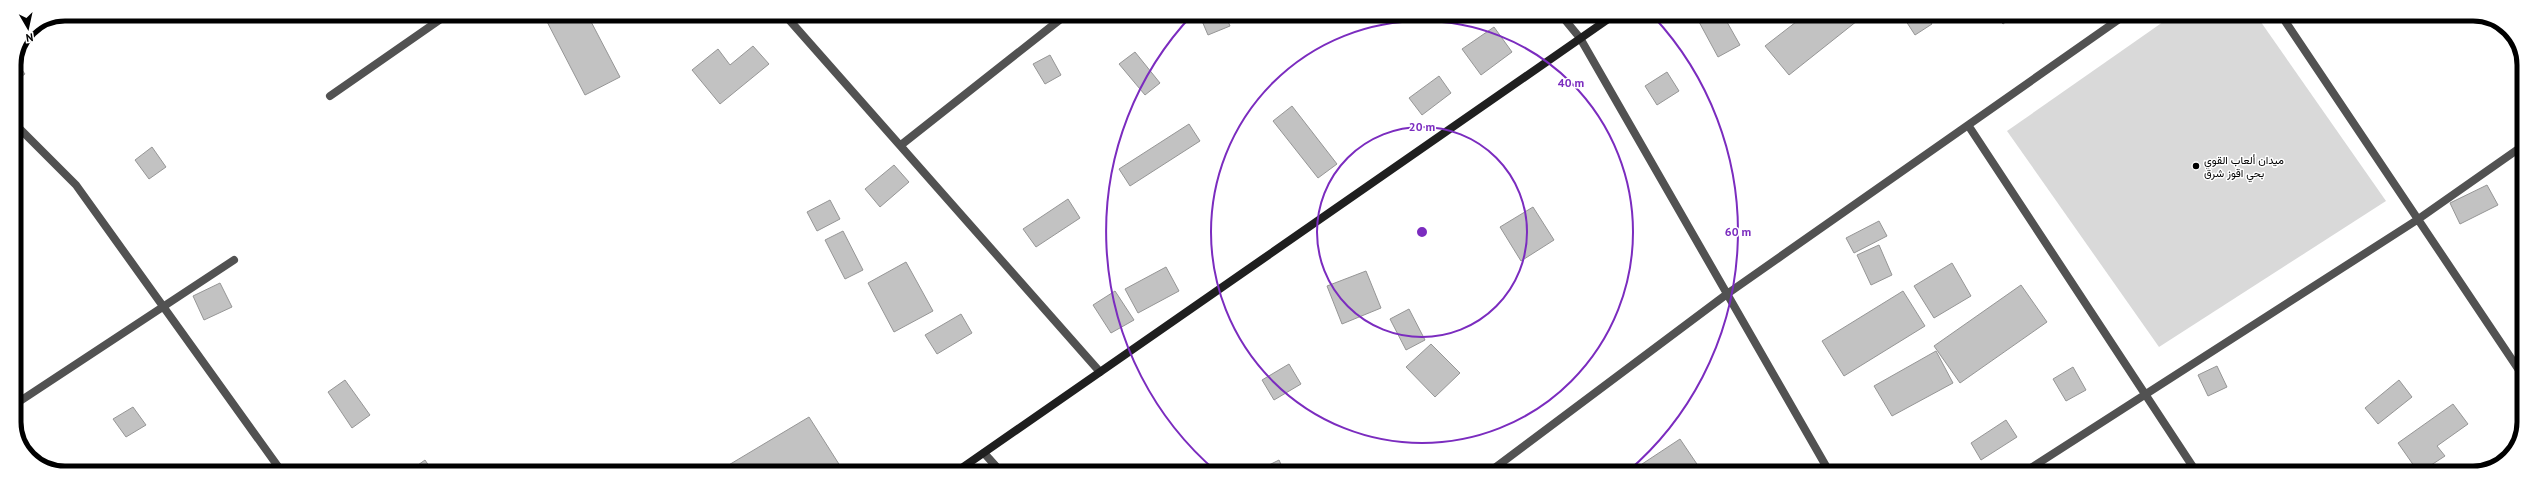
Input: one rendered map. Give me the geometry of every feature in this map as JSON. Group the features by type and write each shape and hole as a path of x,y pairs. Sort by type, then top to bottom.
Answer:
{"street":[{"path":"330,96 438,21"},
{"path":"790,21 1100,372"},
{"path":"901,145 1058,21"},
{"path":"1566,21 1580,38 1826,466"},
{"path":"965,466 1605,21"},
{"path":"1497,466 1727,294 2116,21"},
{"path":"2285,21 2517,367"},
{"path":"1968,125 2192,466"},
{"path":"21,131 76,185 278,466"},
{"path":"2034,466 2417,220 2517,149"},
{"path":"21,400 163,305 234,260"},
{"path":"984,453 996,466"}],"shaded area":[{"name":"ميدان ألعاب القوي بحي اقوز شرق","path":"2164,21 2260,21 2386,201 2159,347 2007,131"}],"building":[{"path":"547,21 591,21 620,77 585,95"},
{"path":"1202,21 1228,21 1230,26 1208,35"},
{"path":"1699,21 1726,21 1740,45 1718,57"},
{"path":"1797,21 1857,21 1789,75 1765,46"},
{"path":"1906,21 1930,21 1932,24 1915,35"},
{"path":"2000,21 2007,21 2003,24"},
{"path":"1494,27 1512,52 1481,75 1462,49"},
{"path":"753,46 769,64 720,104 692,70 718,49 730,65"},
{"path":"1135,52 1160,83 1145,95 1119,64"},
{"path":"1050,55 1061,75 1045,84 1033,64"},
{"path":"21,69 25,74 21,77"},
{"path":"1667,72 1679,91 1657,105 1645,86"},
{"path":"1439,76 1451,93 1422,115 1409,98"},
{"path":"1292,106 1337,164 1318,178 1273,121"},
{"path":"1189,124 1200,141 1130,186 1119,169"},
{"path":"152,147 166,167 149,179 135,160"},
{"path":"894,165 909,182 880,207 865,189"},
{"path":"2487,185 2498,205 2460,224 2450,203"},
{"path":"1068,199 1080,218 1036,247 1023,229"},
{"path":"830,200 840,219 817,231 807,212"},
{"path":"1533,207 1554,240 1521,261 1500,227"},
{"path":"1879,221 1887,236 1854,253 1846,238"},
{"path":"843,231 863,270 845,279 825,240"},
{"path":"1879,245 1892,275 1871,285 1857,255"},
{"path":"906,262 933,311 894,332 868,283"},
{"path":"1952,263 1971,296 1934,318 1914,286"},
{"path":"1166,267 1179,291 1138,313 1125,289"},
{"path":"1366,271 1381,308 1342,324 1327,286"},
{"path":"220,283 232,307 204,320 193,296"},
{"path":"2021,285 2047,322 1960,383 1934,346"},
{"path":"1115,291 1134,320 1111,333 1093,305"},
{"path":"1903,291 1925,326 1844,376 1822,341"},
{"path":"1409,309 1425,340 1406,350 1390,319"},
{"path":"961,314 972,333 937,354 925,335"},
{"path":"1431,344 1460,373 1435,397 1406,367"},
{"path":"1936,351 1953,383 1892,416 1874,386"},
{"path":"1289,364 1301,384 1274,400 1262,380"},
{"path":"2217,366 2227,387 2208,396 2198,375"},
{"path":"2073,367 2086,390 2066,401 2053,379"},
{"path":"345,380 370,415 352,428 328,392"},
{"path":"2399,380 2412,397 2378,424 2365,408"},
{"path":"2453,404 2468,424 2437,446 2445,456 2430,466 2414,466 2398,443"},
{"path":"133,407 146,425 126,437 113,419"},
{"path":"809,417 840,466 727,466"},
{"path":"2006,420 2017,437 1981,460 1971,443"},
{"path":"1680,439 1698,466 1639,466"},
{"path":"425,460 429,466 416,466"},
{"path":"1279,460 1282,466 1267,466"}],"place":[{"name":"ميدان ألعاب القوي بحي اقوز شرق","path":"2196,166"}]}
